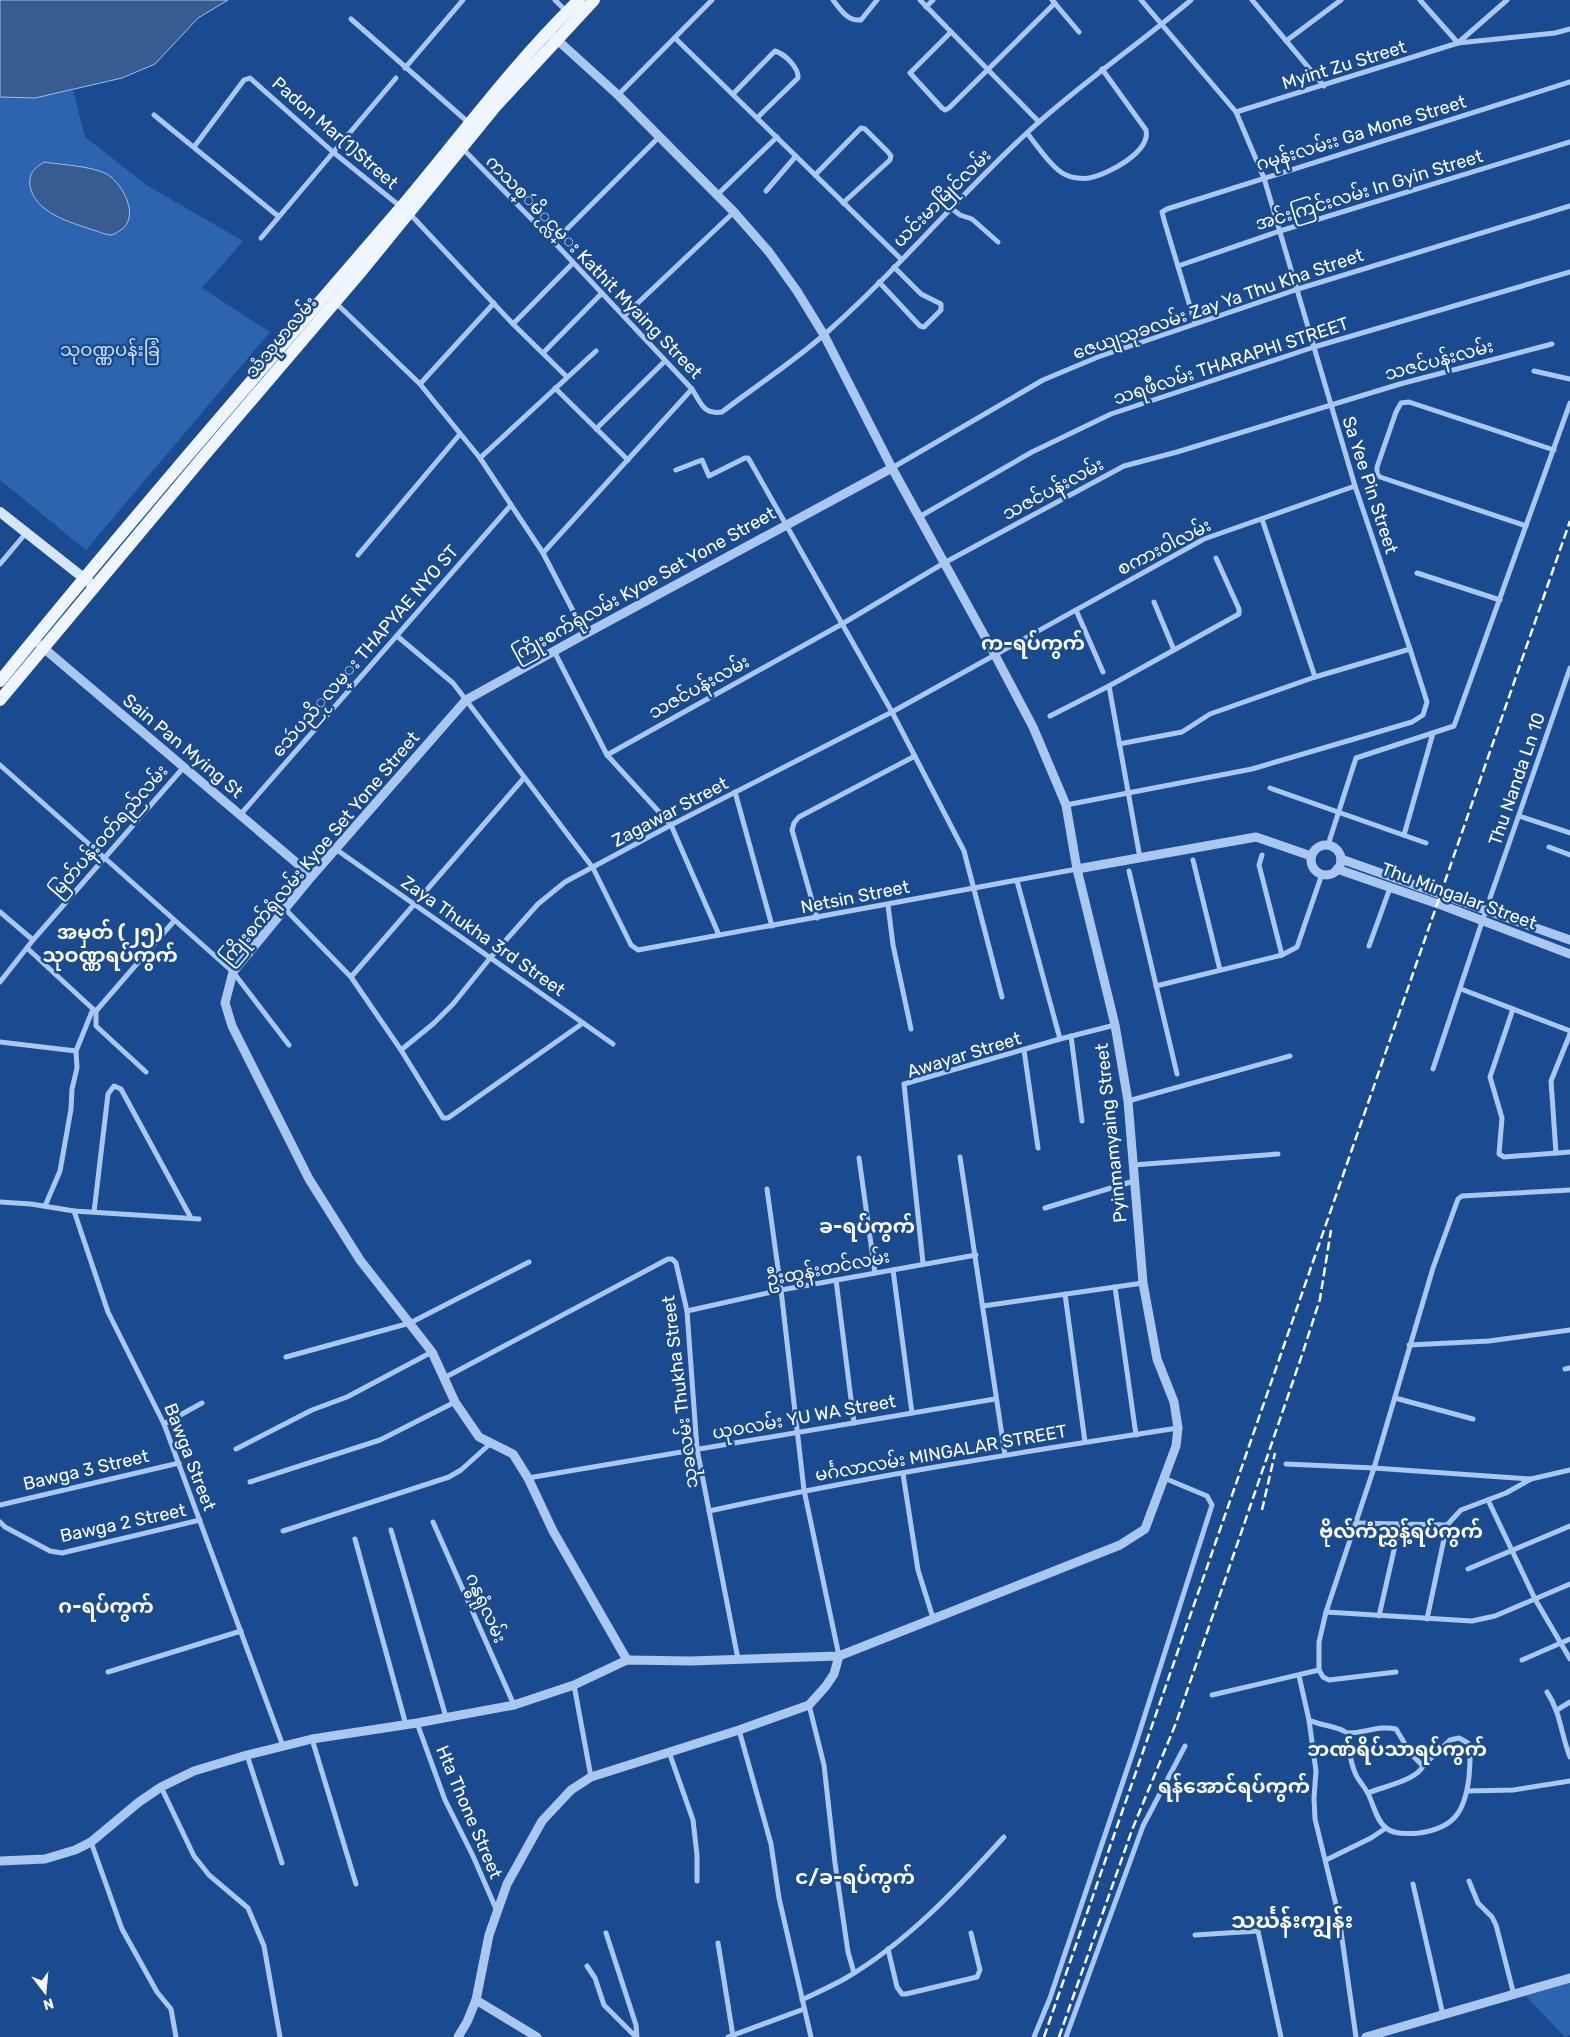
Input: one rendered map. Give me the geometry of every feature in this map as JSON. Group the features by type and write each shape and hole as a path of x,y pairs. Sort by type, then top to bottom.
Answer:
{"main road":[{"name":"သံသုမာလမ်း","path":"0,700 84,578 330,298 458,144 570,16 579,0"},
{"name":"သံသုမာလမ်း","path":"570,16 594,0"},
{"name":"သံသုမာလမ်း","path":"0,681 94,587 330,298"},
{"path":"0,512 94,587"}],"street":[{"path":"405,68 463,0"},
{"path":"556,0 570,16"},
{"path":"618,95 712,0"},
{"path":"833,0 848,18 861,20 878,0"},
{"path":"920,0 1039,122"},
{"path":"926,7 934,0"},
{"name":"Sa Yee Pin Street","path":"1066,806 1252,769 1412,722 1423,715 1427,702 1355,486 1264,178 1236,112 1141,0"},
{"name":"ယင်းမာမြိုင်လမ်း","path":"713,413 722,412 824,335 1039,122 1102,69 1191,0"},
{"path":"1252,0 1324,86"},
{"path":"1286,41 1341,0"},
{"path":"1420,0 1458,43"},
{"path":"1458,43 1507,0"},
{"path":"951,32 910,73 945,110 1053,2 1079,32"},
{"path":"350,18 473,127"},
{"path":"1458,43 1570,30"},
{"name":"Pyinmamyaing Street","path":"553,35 618,95 734,212 769,252 797,291 824,335 918,517 996,655 1038,736 1066,806 1077,869 1115,1025 1128,1101 1143,1283 1157,1360 1174,1402 1178,1428 1176,1446 1144,1529 1120,1545 933,1618"},
{"path":"675,38 901,259"},
{"name":"Myint Zu Street","path":"1236,112 1458,43"},
{"path":"732,94 771,55 776,51 781,52 796,68 799,73 798,78 757,118"},
{"path":"1027,133 1059,171 1066,176 1089,178 1111,170 1135,155 1144,146 1147,135 1146,130 1102,69"},
{"path":"261,238 396,78"},
{"name":"Padon Mar(1)Street","path":"194,147 244,80 252,79 333,152 405,210 513,324 567,377"},
{"name":"ဂမုန်းလမ်းး Ga Mone Street","path":"1178,266 1162,212 1167,209 1570,82"},
{"path":"154,115 278,216"},
{"path":"815,175 858,131 862,128 865,129 888,152 891,156 890,160 843,202"},
{"path":"554,242 659,137"},
{"path":"716,195 777,137"},
{"name":"အင်းကြင်းလမ်း In Gyin Street","path":"1178,266 1280,232 1570,142"},
{"name":"ကသစ္ဴမိႂင္လမ္း Kathit Myaing Street","path":"458,144 554,242 692,389 705,410 713,413"},
{"path":"766,190 796,156"},
{"name":"ဇေယျသုခလမ်း Zay Ya Thu Kha Street","path":"892,468 1043,380 1098,357 1298,289 1570,206"},
{"path":"951,208 960,215 972,219 998,242"},
{"path":"624,316 734,212"},
{"path":"513,324 573,262"},
{"path":"1178,266 1195,323"},
{"path":"879,282 920,326 924,327 941,310 941,304 921,294 894,267"},
{"name":"သရဖီလမ်း THARAPHI STREET","path":"918,517 1032,452 1111,414 1314,347 1570,272"},
{"path":"543,353 602,293"},
{"path":"330,298 420,384 480,458 543,553 585,634"},
{"path":"420,384 494,303"},
{"name":"သဇင်ပန်းလမ်း","path":"607,755 842,624 944,563 1124,466 1177,452 1330,405 1552,344"},
{"path":"480,458 596,351"},
{"path":"596,429 665,361"},
{"path":"1534,371 1570,379"},
{"path":"555,388 628,460"},
{"path":"543,553 692,389"},
{"path":"1526,526 1380,477 1377,474 1377,468 1396,412 1401,403 1409,402 1554,450"},
{"path":"1328,845 1356,758 1454,726 1570,403"},
{"path":"358,555 460,434"},
{"path":"676,470 702,460 709,476 748,458 892,712 964,851 1002,997"},
{"name":"ကြိုးစက်ရုံလမ်း Kyoe Set Yone Street","path":"627,1660 553,1531 528,1478 513,1454 479,1437 455,1402 432,1352 360,1260 309,1179 232,1026 225,1003 233,972 286,910 312,876 337,850 466,700 786,524 892,468"},
{"name":"စကားဝါလမ်း","path":"996,655 1204,539 1355,486"},
{"name":"သေဴပညိႂလမ္း THAPYAE NYO ST","path":"240,815 511,505"},
{"path":"1262,520 1316,677"},
{"path":"0,564 26,533"},
{"path":"1050,716 1240,614 1216,558"},
{"path":"1416,573 1500,600"},
{"path":"1154,602 1174,650"},
{"path":"1076,610 1103,672"},
{"path":"397,636 453,683 592,868"},
{"name":"Sain Pan Mying St","path":"39,644 312,876"},
{"path":"1119,744 1182,732 1210,714 1316,677 1410,649"},
{"path":"554,651 607,755 671,825 719,935"},
{"name":"Zagawar Street","path":"401,1050 434,1024 454,1004 491,957 538,904 565,882 671,825 892,712 996,655"},
{"name":"Thu Nanda Ln 10","path":"1490,898 1570,668"},
{"path":"1109,686 1140,858"},
{"path":"1404,835 1432,733"},
{"path":"817,918 792,830 794,824 799,818 915,756"},
{"path":"0,765 233,972 290,1045"},
{"name":"မြတ်ပန်းဝတ်ရည်လမ်း","path":"0,982 26,948 183,768"},
{"path":"351,977 524,778"},
{"path":"1270,788 1426,843"},
{"path":"735,792 772,926"},
{"path":"1519,816 1570,833"},
{"path":"1077,869 1256,836 1311,856"},
{"path":"1328,845 1337,850 1341,859 1337,869 1330,874 1322,874 1314,869 1311,856 1316,848 1328,845"},
{"path":"1549,847 1570,854"},
{"name":"Zaya Thukha 3rd Street","path":"337,850 613,1044"},
{"path":"1262,855 1259,865 1282,955"},
{"name":"Thu Mingalar Street","path":"1341,859 1570,940"},
{"path":"1193,860 1220,970"},
{"name":"Netsin Street","path":"592,868 631,945 638,950 1077,869"},
{"name":"Thu Mingalar Street","path":"1337,869 1570,954"},
{"path":"1129,871 1177,1074"},
{"path":"1156,986 1282,955 1298,948 1322,874"},
{"path":"1016,881 1060,1039"},
{"path":"1369,946 1390,888"},
{"path":"888,905 893,944 912,1029"},
{"path":"286,910 351,977 401,1050 443,1118 448,1118 583,1023"},
{"path":"1433,1069 1486,910"},
{"path":"0,912 33,940"},
{"path":"44,1206 60,1170 77,1068 76,1051 95,1010 174,921"},
{"path":"26,948 95,1010 96,1026 146,1072"},
{"path":"1461,989 1570,1032 1551,1082 1556,1153"},
{"path":"1513,1009 1490,1077 1502,1118 1499,1154 1504,1157 1570,1152"},
{"name":"Awayar Street","path":"923,1263 904,1084 1115,1025"},
{"path":"1071,1036 1082,1121"},
{"path":"0,1042 76,1051"},
{"path":"1024,1050 1038,1148"},
{"path":"1128,1101 1290,1056"},
{"path":"94,1212 108,1094 114,1086 122,1089 191,1218"},
{"path":"1133,1165 1278,1154"},
{"path":"960,1157 976,1255 995,1399 1005,1455"},
{"path":"859,1158 875,1273"},
{"path":"1045,1208 1134,1181"},
{"path":"458,2037 467,2022 476,2000 489,1935 507,1884 542,1820 571,1790 591,1776 739,1730 809,1705 834,1674 839,1656 804,1490 781,1290 767,1189"},
{"path":"1396,1672 1328,1680 1323,1677 1319,1670 1319,1642 1326,1612 1374,1468 1433,1268 1458,1199 1462,1196 1570,1190"},
{"path":"0,1202 74,1211 199,1219"},
{"name":"Bawga Street","path":"74,1211 108,1312 164,1424 283,1746"},
{"name":"ဦးထွန်းတင်လမ်း","path":"687,1311 781,1290 976,1255"},
{"name":"သုခလမ်း Thukha Street","path":"444,1378 668,1259 672,1259 676,1263 687,1311 697,1449 738,1659"},
{"path":"286,1357 410,1323 529,1262"},
{"path":"893,1270 912,1413"},
{"path":"836,1280 854,1423"},
{"path":"983,1306 1143,1283"},
{"path":"1115,1287 1136,1435"},
{"path":"1065,1294 1085,1442"},
{"path":"1409,1345 1488,1341 1570,1330"},
{"path":"236,1449 312,1410 347,1397 432,1352"},
{"path":"1395,1398 1473,1419"},
{"name":"ယုဝလမ်း YU WA Street","path":"528,1478 995,1399"},
{"path":"250,1482 380,1440 455,1402"},
{"path":"164,1424 202,1403"},
{"name":"မင်္ဂလာလမ်း MINGALAR STREET","path":"709,1511 804,1490 1005,1455 1178,1428"},
{"path":"283,1531 449,1476 461,1470 491,1443"},
{"name":"Bawga 3 Street","path":"0,1505 179,1463"},
{"path":"1286,1464 1531,1479"},
{"path":"1427,1619 1448,1524 1461,1510 1506,1493 1531,1479 1570,1470"},
{"path":"0,1861 45,1859 75,1850 91,1842 140,1802 162,1787 194,1771 283,1746 312,1739 406,1725 514,1704 574,1685 627,1660 690,1661 839,1656 933,1618 918,1570 903,1474"},
{"path":"1034,2037 1050,1998 1135,1746 1212,1505 1207,1496 1164,1478"},
{"path":"1488,1500 1535,1599 1570,1659"},
{"name":"Bawga 2 Street","path":"0,1522 5,1527 50,1551 62,1553 200,1520"},
{"name":"ဂန္ဓရုံလမ်း","path":"432,1522 514,1704"},
{"path":"1356,1523 1448,1524"},
{"path":"1379,1616 1400,1524"},
{"path":"1468,1569 1570,1526"},
{"path":"392,1530 446,1717"},
{"path":"355,1539 406,1725"},
{"path":"1326,1612 1472,1621 1495,1616 1570,1584"},
{"path":"108,1672 241,1631"},
{"path":"1522,1660 1570,1640"},
{"path":"1212,1695 1319,1670"},
{"path":"1298,1676 1310,1720 1316,1771 1315,1819 1339,1917 1356,2037"},
{"path":"574,1685 591,1776"},
{"path":"1547,1692 1556,1710 1570,1757"},
{"path":"1556,1710 1570,1702"},
{"path":"809,1705 824,1765 835,1863 848,1952 854,1973"},
{"path":"1310,1720 1316,1724 1335,1727 1348,1734 1376,1728 1396,1729 1411,1754 1423,1766"},
{"name":"Hta Thone Street","path":"417,1723 445,1800 473,1856 497,1911"},
{"path":"739,1730 771,1844 779,1898 811,2037"},
{"path":"1348,1734 1350,1758 1356,1775 1368,1793 1378,1818 1386,1828 1398,1833 1414,1834 1434,1831 1447,1825 1459,1814 1468,1791 1471,1756 1468,1743 1459,1738 1450,1740 1422,1769 1410,1777 1368,1793"},
{"path":"312,1739 356,1884"},
{"path":"1066,2037 1143,1826 1185,1746"},
{"path":"669,1752 693,1820 697,1855 697,1881"},
{"path":"247,1756 282,1863"},
{"path":"1468,1791 1514,1790 1570,1781"},
{"path":"162,1787 194,1856 209,1875 248,1908 264,1946 280,2037"},
{"path":"1326,1860 1371,1838 1386,1828"},
{"path":"802,2000 854,1973 888,1949 936,1908 1004,1837"},
{"path":"91,1842 122,1929 157,1992 171,2009 176,2037"},
{"path":"1469,1881 1478,1903 1492,1917 1496,1925 1514,1995"},
{"path":"1413,1884 1443,2015"},
{"path":"1196,1935 1244,1930 1258,1931 1281,2037"},
{"path":"606,1933 636,2025 637,2037"},
{"path":"888,1949 897,1987 902,1994 906,1994 972,1978 979,1974 980,1970 971,1933"},
{"path":"718,1943 730,2036 804,2010"},
{"path":"587,1966 595,1978 604,2005 637,2037"},
{"path":"1366,2037 1570,1978"},
{"path":"476,2000 527,2034 536,2037"}],"green space":[{"name":"သုဝဏ္ဏပန်းခြံ","path":"73,90 85,137 148,186 243,241 202,288 270,332 86,550 0,480 0,97 35,98"},
{"path":"1570,1982 1570,2035 1565,2037 1524,1994"}],"shaded area":[{"path":"0,0 228,0 198,18 155,64 122,78 35,98 0,97"},
{"path":"44,162 98,170 111,177 121,189 128,203 129,218 126,224 118,232 109,235 64,220 46,210 33,195 30,186 30,178 33,171"}],"railway":[{"path":"1044,2037 1570,521"},
{"path":"1059,2037 1132,1830 1176,1723 1303,1352 1320,1299 1331,1230"},
{"path":"1262,1510 1275,1453"}],"district":[{"name":"က-ရပ်ကွက်","path":"1033,643"},
{"name":"အမှတ် (၂၅) သုဝဏ္ဏရပ်ကွက်","path":"110,944"},
{"name":"ခ-ရပ်ကွက်","path":"867,1226"},
{"name":"ဗိုလ်ကံညွှန့်ရပ်ကွက်","path":"1401,1531"},
{"name":"ဂ-ရပ်ကွက်","path":"106,1606"},
{"name":"ဘဏ်ရိပ်သာရပ်ကွက်","path":"1397,1749"},
{"name":"ရန်အောင်ရပ်ကွက်","path":"1234,1786"},
{"name":"င/ခ-ရပ်ကွက်","path":"855,1877"},
{"name":"သင်္ဃန်းကျွန်း","path":"1292,1920"}]}
